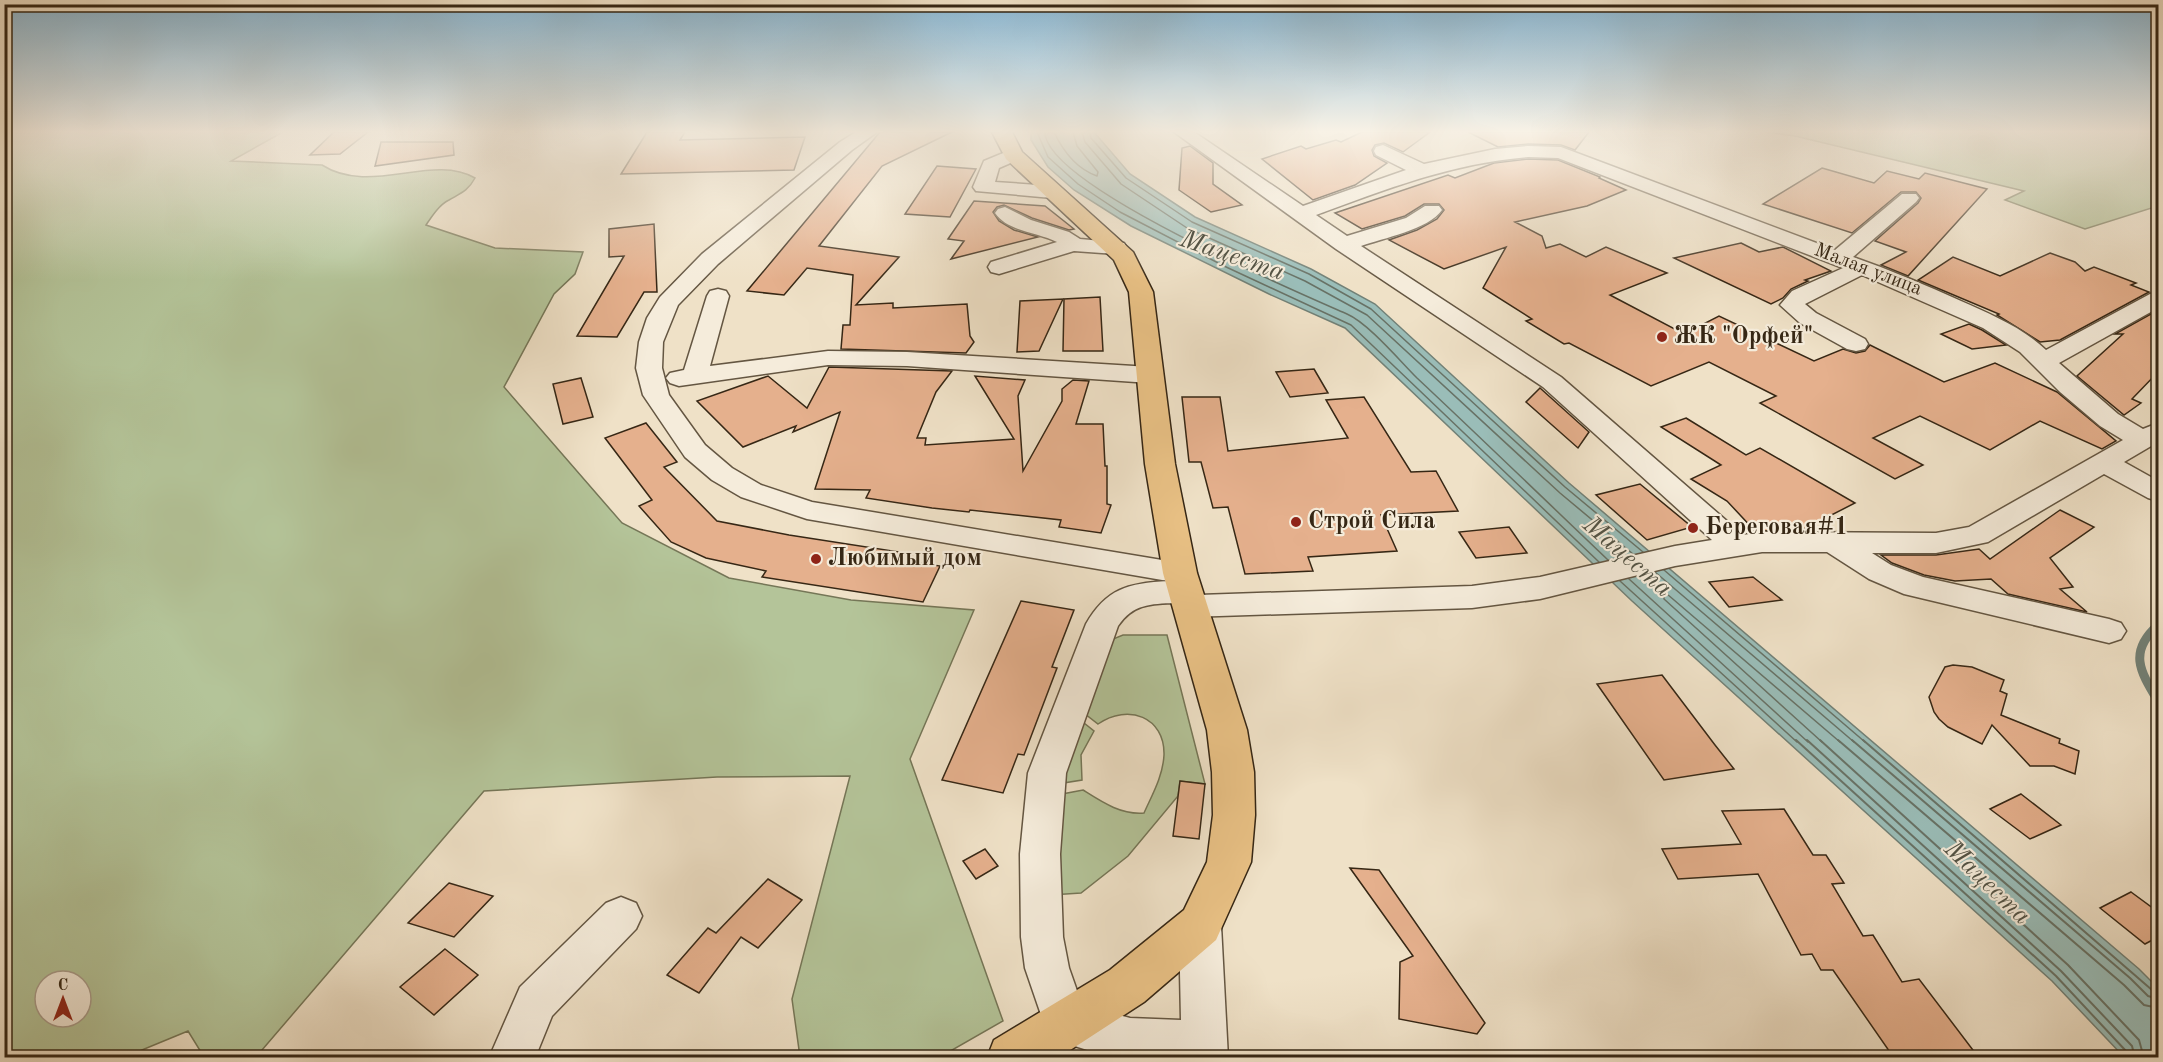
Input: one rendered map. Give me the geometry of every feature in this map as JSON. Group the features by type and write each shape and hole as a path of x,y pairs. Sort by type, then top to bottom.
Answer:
{"main road":[{"path":"1012,1058 1127,986 1200,925 1229,862 1234,815 1233,772 1227,730 1184,590 1160,464 1141,292 1125,257 1043,182"}],"street":[{"path":"804,182 711,259 668,302 660,318 651,342 649,368 656,395 695,451 722,474 773,500 807,510 1184,590"},
{"path":"985,182 983,186 987,189 1052,192"},
{"path":"1254,182 1552,382 1736,545"},
{"name":"Малая улица","path":"1301,214 1394,182"},
{"name":"Малая улица","path":"1637,182 1862,267 1991,323 2029,347 2069,387 2109,420 2151,436"},
{"path":"1839,258 1909,198"},
{"path":"1344,244 1413,222 1432,210"},
{"path":"1005,213 1024,224 1062,236 1074,245"},
{"path":"999,267 1050,250 1074,245 1116,248"},
{"path":"1856,344 1808,318 1792,305 1800,296 1862,267"},
{"path":"695,376 718,296"},
{"path":"2043,361 2158,299"},
{"path":"653,383 828,358 907,359 1150,375"},
{"path":"1200,925 1205,1051 1130,1049 1065,1023 1047,968 1042,937 1040,854 1047,773 1102,624 1111,608 1127,597 1184,590 1431,599 1472,597 1540,588 1675,556 1736,545 1762,542 1936,543 1977,535 2151,436"},
{"path":"2104,463 2158,492"},
{"path":"1833,542 1880,572 1915,586 2109,631"},
{"path":"512,1058 536,1002 621,916"}],"green space":[{"path":"5,182 472,182 467,189 445,202 426,225 495,248 583,252 575,274 554,294 504,387 622,523 729,578 851,600 974,610 910,759 1003,1021 940,1057 800,1057 792,999 850,776 717,777 484,791 256,1057 204,1057 188,1031 125,1057 5,1057"},
{"path":"1985,182 2158,182 2158,206 2085,229 2005,200 2024,191"},
{"path":"1123,635 1167,635 1205,784 1180,781 1178,796 1128,856 1081,893 1051,895 1057,795 1083,790 1120,810 1144,813 1162,770 1163,742 1158,731 1143,717 1121,715 1098,724 1080,710 1113,639"},
{"path":"1079,719 1094,731 1081,755 1082,780 1057,784"}],"water":[{"name":"Мацеста","path":"1064,182 1141,182 1195,217 1311,269 1375,304 1569,483 2139,969 2158,988 2158,1057 2124,1057 2052,981 1632,601 1345,328 1269,294 1131,226"}],"building":[{"path":"839,182 870,182 819,246 899,257 856,305 893,303 893,308 967,304 970,336 974,342 966,353 841,349 843,325 850,325 853,275 807,268 784,295 747,291"},
{"path":"927,182 969,182 950,217 905,214"},
{"path":"1180,182 1213,182 1213,184 1242,205 1211,212 1179,190"},
{"path":"1290,182 1360,182 1355,185 1313,200"},
{"path":"1428,182 1607,182 1626,190 1587,206 1515,222 1542,236 1546,248 1560,244 1586,257 1606,247 1667,273 1610,295 1684,334 1719,316 1814,361 1843,349 1856,353 1865,351 1870,345 1944,382 1995,363 2057,392 2116,441 2102,449 2040,421 1990,450 1920,416 1873,438 1923,465 1895,479 1760,403 1776,396 1709,362 1651,386 1569,343 1564,344 1526,321 1532,319 1483,288 1506,247 1444,269 1389,240 1417,230 1437,219 1444,210 1439,204 1424,204 1405,216 1362,229 1335,213"},
{"path":"1800,182 1958,182 1987,189 1908,276 1881,265 1906,252 1875,241 1918,203 1921,198 1916,192 1901,192 1852,233 1763,204"},
{"path":"974,201 1045,206 1074,229 1069,230 1032,218 1004,205 997,207 993,212 999,221 1014,230 1038,237 951,259 964,241 948,239"},
{"path":"654,224 657,292 644,292 617,337 577,336 624,256 609,257 609,229"},
{"path":"1741,243 1759,252 1783,247 1831,271 1805,280 1808,281 1791,289 1783,298 1771,304 1674,258"},
{"path":"2050,253 2075,262 2085,271 2094,267 2136,283 2131,285 2149,292 2060,340 2040,342 1997,315 1999,314 1918,280 1953,257 2000,276"},
{"path":"1100,297 1103,351 1063,351 1064,299"},
{"path":"1063,299 1039,351 1017,352 1020,301"},
{"path":"2158,310 2158,372 2132,399 2141,403 2124,415 2077,376 2123,334 2115,334"},
{"path":"1969,324 2006,345 1972,349 1941,334"},
{"path":"829,367 952,371 936,392 917,438 926,438 925,445 1014,439 975,376 1025,380 1018,396 1023,471 1062,401 1062,389 1073,380 1089,381 1076,424 1103,424 1105,466 1107,466 1107,504 1111,505 1101,533 1059,527 1061,520 932,508 866,498 870,490 815,489 840,412 793,432 796,426 743,447 697,401 768,376 807,408"},
{"path":"1314,369 1328,393 1290,397 1276,372"},
{"path":"581,378 593,417 563,424 553,384"},
{"path":"1540,388 1589,432 1578,448 1526,402"},
{"path":"1182,397 1220,397 1228,451 1348,438 1326,400 1364,397 1411,472 1436,471 1458,511 1381,515 1397,551 1308,557 1313,571 1245,574 1228,507 1213,508 1201,462 1189,462"},
{"path":"1686,418 1746,455 1760,448 1855,503 1802,530 1755,531 1727,501 1691,479 1721,465 1661,427"},
{"path":"646,423 677,462 664,467 717,521 912,554 908,561 940,566 923,602 762,577 766,571 706,558 671,542 639,506 652,500 605,438"},
{"path":"1640,484 1692,527 1647,540 1596,495"},
{"path":"2060,510 2094,527 2050,558 2073,587 2060,589 2087,612 2008,594 1991,579 1955,581 1924,575 1892,563 1881,555 1936,555 1979,549 1990,559"},
{"path":"1509,527 1527,553 1476,558 1459,532"},
{"path":"1753,577 1782,600 1729,607 1709,582"},
{"path":"1021,601 1074,610 1052,667 1057,668 1024,755 1018,754 1003,793 942,780"},
{"path":"1953,665 1972,667 2004,680 2000,691 2007,694 2001,715 2060,739 2059,743 2079,751 2075,774 2054,766 2030,766 1992,725 1982,744 1948,727 1939,719 1929,697 1945,667"},
{"path":"1662,675 1734,769 1664,780 1597,684"},
{"path":"1180,781 1205,784 1199,839 1173,836"},
{"path":"2021,794 2061,825 2030,839 1990,809"},
{"path":"1784,809 1813,855 1826,855 1844,883 1832,884 1863,936 1873,935 1902,982 1919,979 1979,1058 1894,1058 1833,970 1821,970 1812,954 1801,955 1758,874 1678,879 1662,849 1741,844 1722,811"},
{"path":"985,849 998,866 976,879 963,861"},
{"path":"1350,868 1379,870 1485,1023 1477,1034 1399,1019 1400,962 1413,956"},
{"path":"768,879 802,900 758,948 741,937 699,993 667,975 708,928 716,933"},
{"path":"449,883 493,896 454,937 408,923"},
{"path":"2131,892 2158,912 2158,937 2145,944 2100,908"},
{"path":"445,949 478,975 434,1015 400,987"}],"waterway":[{"path":"2158,625 2143,644 2140,653 2142,671 2158,701"}],"place":[{"name":"ЖК \"Орфей\"","path":"1662,337"},
{"name":"Строй Сила","path":"1296,522"},
{"name":"Береговая#1","path":"1693,528"},
{"name":"Любимый дом","path":"816,559"}]}
